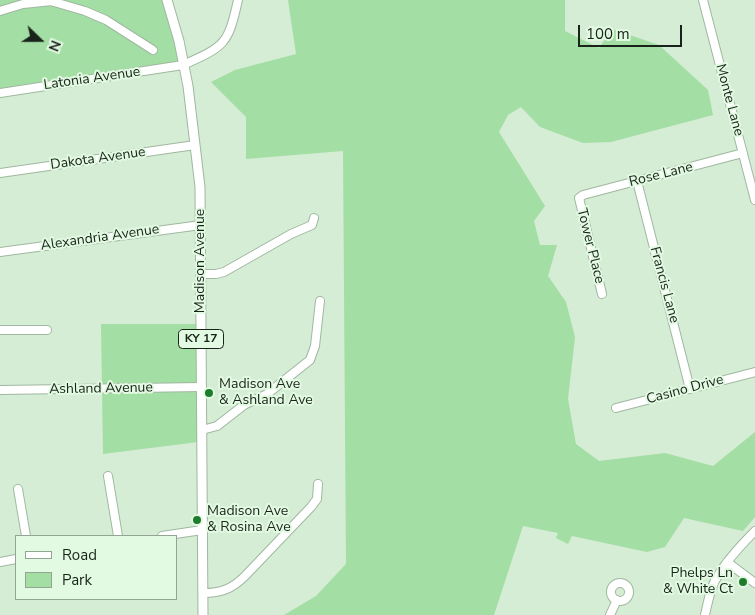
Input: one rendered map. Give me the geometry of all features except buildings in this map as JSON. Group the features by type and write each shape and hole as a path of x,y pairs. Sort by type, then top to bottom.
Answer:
{"main road":[{"name":"Madison Avenue","path":"167,0 179,41 188,86 200,187 203,615"}],"street":[{"path":"0,11 23,4 50,0 106,20 153,50"},
{"name":"Latonia Avenue","path":"0,93 183,65 209,54 222,45 228,37 233,24 238,0"},
{"name":"Monte Lane","path":"703,0 755,200"},
{"name":"Dakota Avenue","path":"0,173 195,145"},
{"name":"Rose Lane","path":"579,198 583,194 743,153"},
{"name":"Francis Lane","path":"637,181 690,389"},
{"name":"Tower Place","path":"579,198 602,294"},
{"path":"201,274 224,272 291,234 312,225 314,218"},
{"name":"Alexandria Avenue","path":"0,252 201,225"},
{"path":"202,430 217,426 244,405 267,394 310,360 315,346 320,301"},
{"path":"0,330 47,330"},
{"name":"Casino Drive","path":"616,408 755,372"},
{"name":"Ashland Avenue","path":"0,390 202,387"},
{"path":"108,476 118,535"},
{"path":"203,593 216,593 226,590 234,586 245,576 311,507 317,499 318,484"},
{"path":"18,489 26,535"},
{"path":"169,535 202,530"},
{"path":"705,615 716,578 755,531"},
{"path":"0,562 15,559"},
{"path":"728,562 755,583"},
{"path":"610,615 616,600"}],"green space":[{"path":"0,0 167,0 183,65 0,93"},
{"path":"288,0 565,0 565,31 599,48 612,29 659,45 708,90 713,115 611,142 583,143 540,127 521,107 508,115 499,132 545,206 534,221 540,245 557,245 548,276 566,302 575,337 568,399 576,444 599,461 665,453 713,466 755,432 755,517 743,531 684,518 665,547 647,552 572,536 568,544 556,538 558,533 523,526 494,615 284,615 316,596 346,564 343,151 246,159 246,117 211,82 235,70 296,54"},
{"path":"101,324 196,324 198,442 103,454"}],"place":[{"name":"Madison Ave & Ashland Ave","path":"209,393"},
{"name":"Madison Ave & Rosina Ave","path":"197,520"},
{"name":"Phelps Ln & White Ct","path":"743,582"}]}
